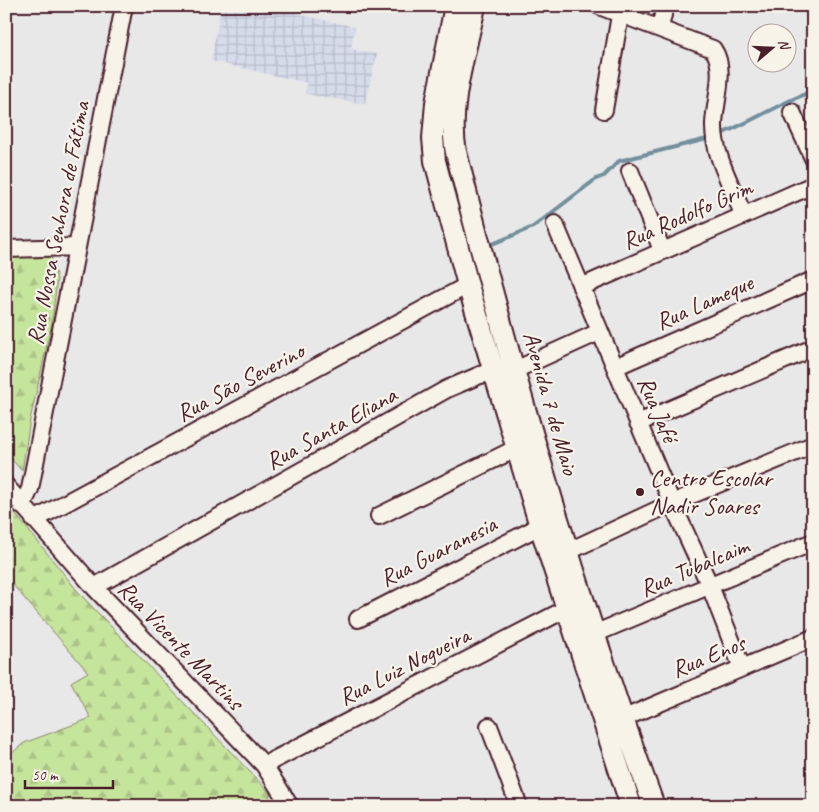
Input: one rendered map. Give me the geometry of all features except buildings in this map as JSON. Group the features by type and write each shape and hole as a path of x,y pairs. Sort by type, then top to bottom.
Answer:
{"main road":[{"name":"Avenida 7 de Maio","path":"455,6 436,103 433,138 435,161 468,285 540,526 631,806"},
{"name":"Avenida 7 de Maio","path":"475,6 454,116 453,136 483,260 569,551 622,719 654,806"}],"street":[{"name":"Rua Nossa Senhora de Fátima","path":"22,506 30,489 124,6"},
{"path":"599,6 707,45 719,57 720,69 714,122 715,142 743,214"},
{"path":"660,28 664,6"},
{"path":"604,110 620,15"},
{"path":"792,112 813,158"},
{"path":"630,171 662,250"},
{"name":"Rua Rodolfo Grim","path":"581,287 743,214 813,185"},
{"name":"Rua Jafé","path":"555,224 672,503 710,586 742,668"},
{"path":"6,249 76,247"},
{"name":"Rua Lameque","path":"615,367 813,280"},
{"name":"Rua São Severino","path":"34,520 468,285"},
{"name":"Rua Santa Eliana","path":"94,587 447,389 469,379 494,372 515,370 599,332"},
{"path":"638,423 813,348"},
{"path":"569,551 672,503 813,445"},
{"path":"379,516 517,448"},
{"name":"Rua Vicente Martins","path":"7,487 94,587 264,765 290,806"},
{"name":"Rua Guaranesia","path":"358,619 540,526"},
{"name":"Rua Tubalcaim","path":"594,634 813,542"},
{"name":"Rua Luiz Nogueira","path":"264,765 566,609"},
{"name":"Rua Enos","path":"622,719 813,638"},
{"path":"489,726 519,806"}],"shaded area":[{"path":"221,6 256,9 258,6 263,6 355,27 351,49 377,54 365,104 305,94 307,83 211,61"}],"green space":[{"path":"50,253 57,279 52,323 30,420 22,471 6,453 6,257"},
{"path":"13,511 80,594 270,793 268,806 6,806 6,758 24,743 91,718 71,682 88,672 6,577 6,514"}],"waterway":[{"path":"718,135 813,91"},
{"path":"490,245 533,227 596,179 604,176 619,161 711,138"}],"place":[{"name":"Centro Escolar Nadir Soares","path":"640,492"}]}
